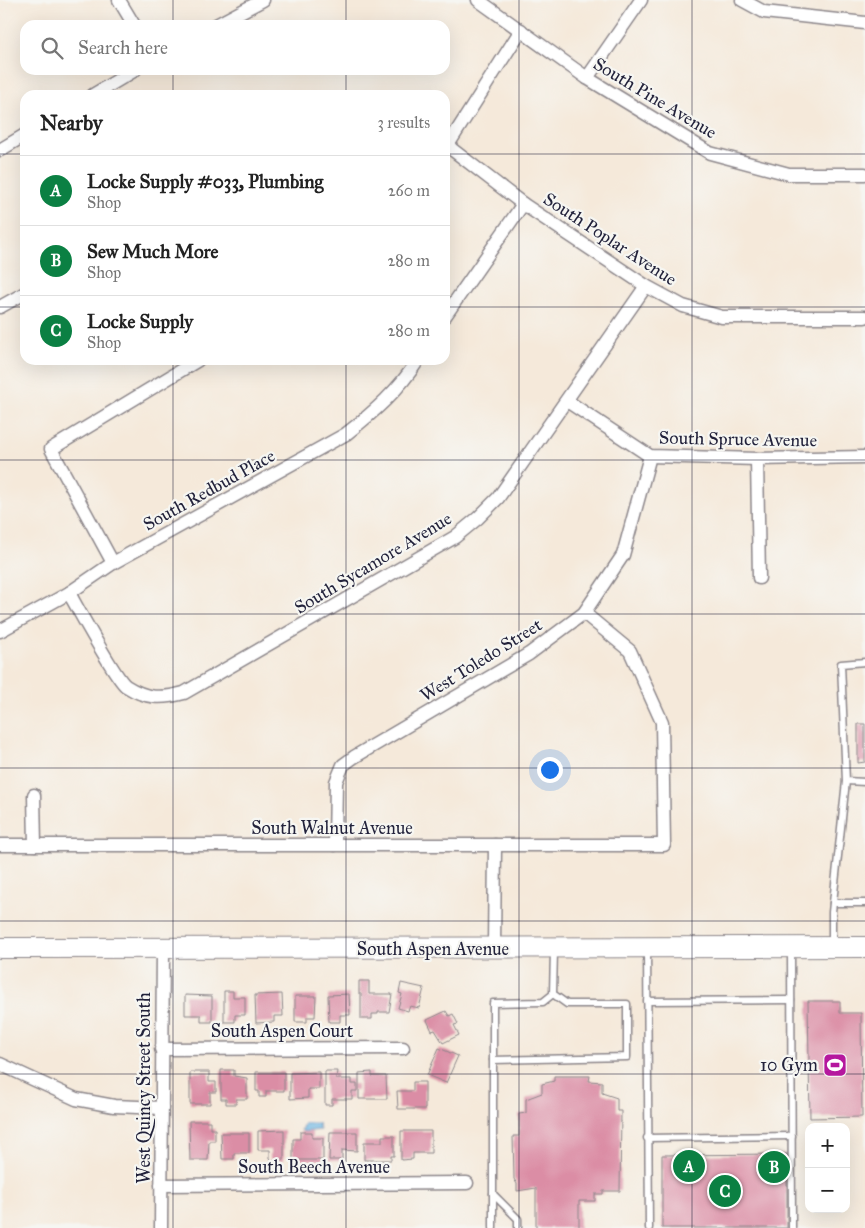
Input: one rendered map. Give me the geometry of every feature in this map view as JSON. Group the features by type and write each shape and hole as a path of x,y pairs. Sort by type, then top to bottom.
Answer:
{"main road":[{"name":"South Aspen Avenue","path":"0,948 554,949 865,947"}],"street":[{"path":"119,0 131,20"},
{"path":"225,20 263,0"},
{"name":"South Pine Avenue","path":"478,0 586,78 710,153 789,174 865,174"},
{"path":"586,78 642,0"},
{"path":"742,0 764,12 865,23"},
{"path":"450,139 521,30"},
{"path":"101,90 127,75"},
{"path":"0,150 20,138"},
{"name":"South Poplar Avenue","path":"450,146 523,204 646,286 683,306 722,317 865,317"},
{"path":"450,308 523,204"},
{"name":"South Sycamore Avenue","path":"69,593 124,684 142,694 163,699 184,693 455,537 478,518 498,498 646,286"},
{"path":"0,307 20,296"},
{"path":"113,563 51,449 190,365"},
{"name":"South Redbud Place","path":"0,631 69,593 113,563 346,434 379,408 415,365"},
{"name":"South Spruce Avenue","path":"567,401 650,456 758,459 865,457"},
{"name":"West Toledo Street","path":"335,845 336,782 343,766 354,756 529,654 584,613 622,555 650,456"},
{"path":"758,459 759,578"},
{"name":"South Walnut Avenue","path":"0,845 664,845 662,722 630,651 584,613"},
{"path":"34,795 35,845"},
{"path":"494,845 494,948"},
{"name":"West Quincy Street South","path":"161,1228 162,948"},
{"name":"South Aspen Court","path":"161,1049 403,1048"},
{"path":"0,1064 60,1094 76,1099 114,1106 162,1108"},
{"name":"South Beech Avenue","path":"161,1185 467,1183"}],"lane":[{"path":"832,947 833,903 846,781 841,664 865,662"},
{"path":"846,781 865,782"},
{"path":"833,903 865,903"},
{"path":"791,947 792,1228"},
{"path":"647,948 649,1228"},
{"path":"553,994 554,949"},
{"path":"493,1228 493,1003 543,1002 553,994"},
{"path":"493,1060 627,1057 627,1004 567,1004 553,994"},
{"path":"647,1001 791,1000"},
{"path":"647,1138 792,1136"},
{"path":"493,1194 518,1218 518,1228"}],"water":[{"path":"304,1123 318,1123 320,1130 304,1132 301,1130"}],"building":[{"path":"858,724 865,724 865,762 858,763"},
{"path":"359,981 369,981 369,994 392,994 389,1012 372,1014 372,1019 361,1019"},
{"path":"401,983 424,988 419,1008 410,1006 408,1011 398,1008 402,994 399,993"},
{"path":"224,991 233,991 233,997 245,997 245,1015 235,1015 235,1022 224,1022"},
{"path":"282,994 283,1016 274,1016 274,1022 256,1023 255,995"},
{"path":"349,994 350,1015 340,1015 340,1022 329,1022 328,995"},
{"path":"185,995 212,996 212,1022 201,1022 201,1015 185,1015"},
{"path":"295,996 316,996 315,1017 307,1017 307,1022 295,1022"},
{"name":"10 Gym","path":"808,1001 840,1001 840,1013 861,1013 862,1117 810,1118"},
{"path":"446,1011 449,1016 453,1014 458,1024 454,1025 459,1035 443,1043 435,1030 432,1031 427,1020"},
{"path":"439,1048 458,1056 446,1083 427,1075"},
{"path":"221,1070 234,1070 234,1076 247,1078 247,1099 236,1099 236,1104 226,1104 226,1099 221,1099"},
{"path":"325,1071 337,1071 336,1079 352,1079 352,1084 357,1084 357,1091 352,1091 352,1099 332,1099 332,1105 325,1105"},
{"path":"190,1072 209,1072 209,1082 216,1082 216,1092 210,1092 210,1104 190,1104"},
{"path":"256,1072 284,1072 284,1091 266,1091 266,1097 259,1097 259,1091 256,1091"},
{"path":"319,1072 319,1089 308,1089 308,1098 290,1099 290,1073"},
{"path":"372,1072 372,1076 386,1076 387,1099 359,1099 359,1073"},
{"path":"554,1076 590,1076 589,1081 602,1082 602,1093 617,1098 617,1111 621,1111 620,1191 603,1191 603,1194 595,1194 595,1201 579,1201 579,1228 536,1228 536,1188 517,1191 517,1184 514,1179 513,1136 519,1136 519,1114 526,1113 526,1099 542,1093 542,1084 554,1081"},
{"path":"413,1082 425,1082 425,1109 398,1109 397,1091 413,1091"},
{"path":"189,1121 210,1121 210,1129 215,1129 215,1141 209,1141 208,1160 190,1160"},
{"path":"284,1130 284,1160 272,1160 270,1158 270,1150 258,1150 258,1131"},
{"path":"401,1131 431,1131 431,1153 413,1153 413,1159 401,1160"},
{"path":"300,1132 312,1132 312,1138 323,1138 323,1160 293,1160 293,1139 300,1139"},
{"path":"330,1132 357,1132 357,1151 342,1150 342,1160 329,1160"},
{"path":"221,1133 249,1133 249,1153 234,1153 234,1159 222,1159"},
{"path":"382,1136 394,1136 394,1156 391,1156 391,1160 364,1160 364,1142 382,1142"},
{"path":"787,1154 787,1228 662,1228 662,1155"}],"place":[{"name":"10 Gym","path":"835,1065"},
{"name":"Locke Supply #033, Plumbing","path":"689,1166"},
{"name":"Sew Much More","path":"774,1167"},
{"name":"Locke Supply","path":"725,1191"}]}
